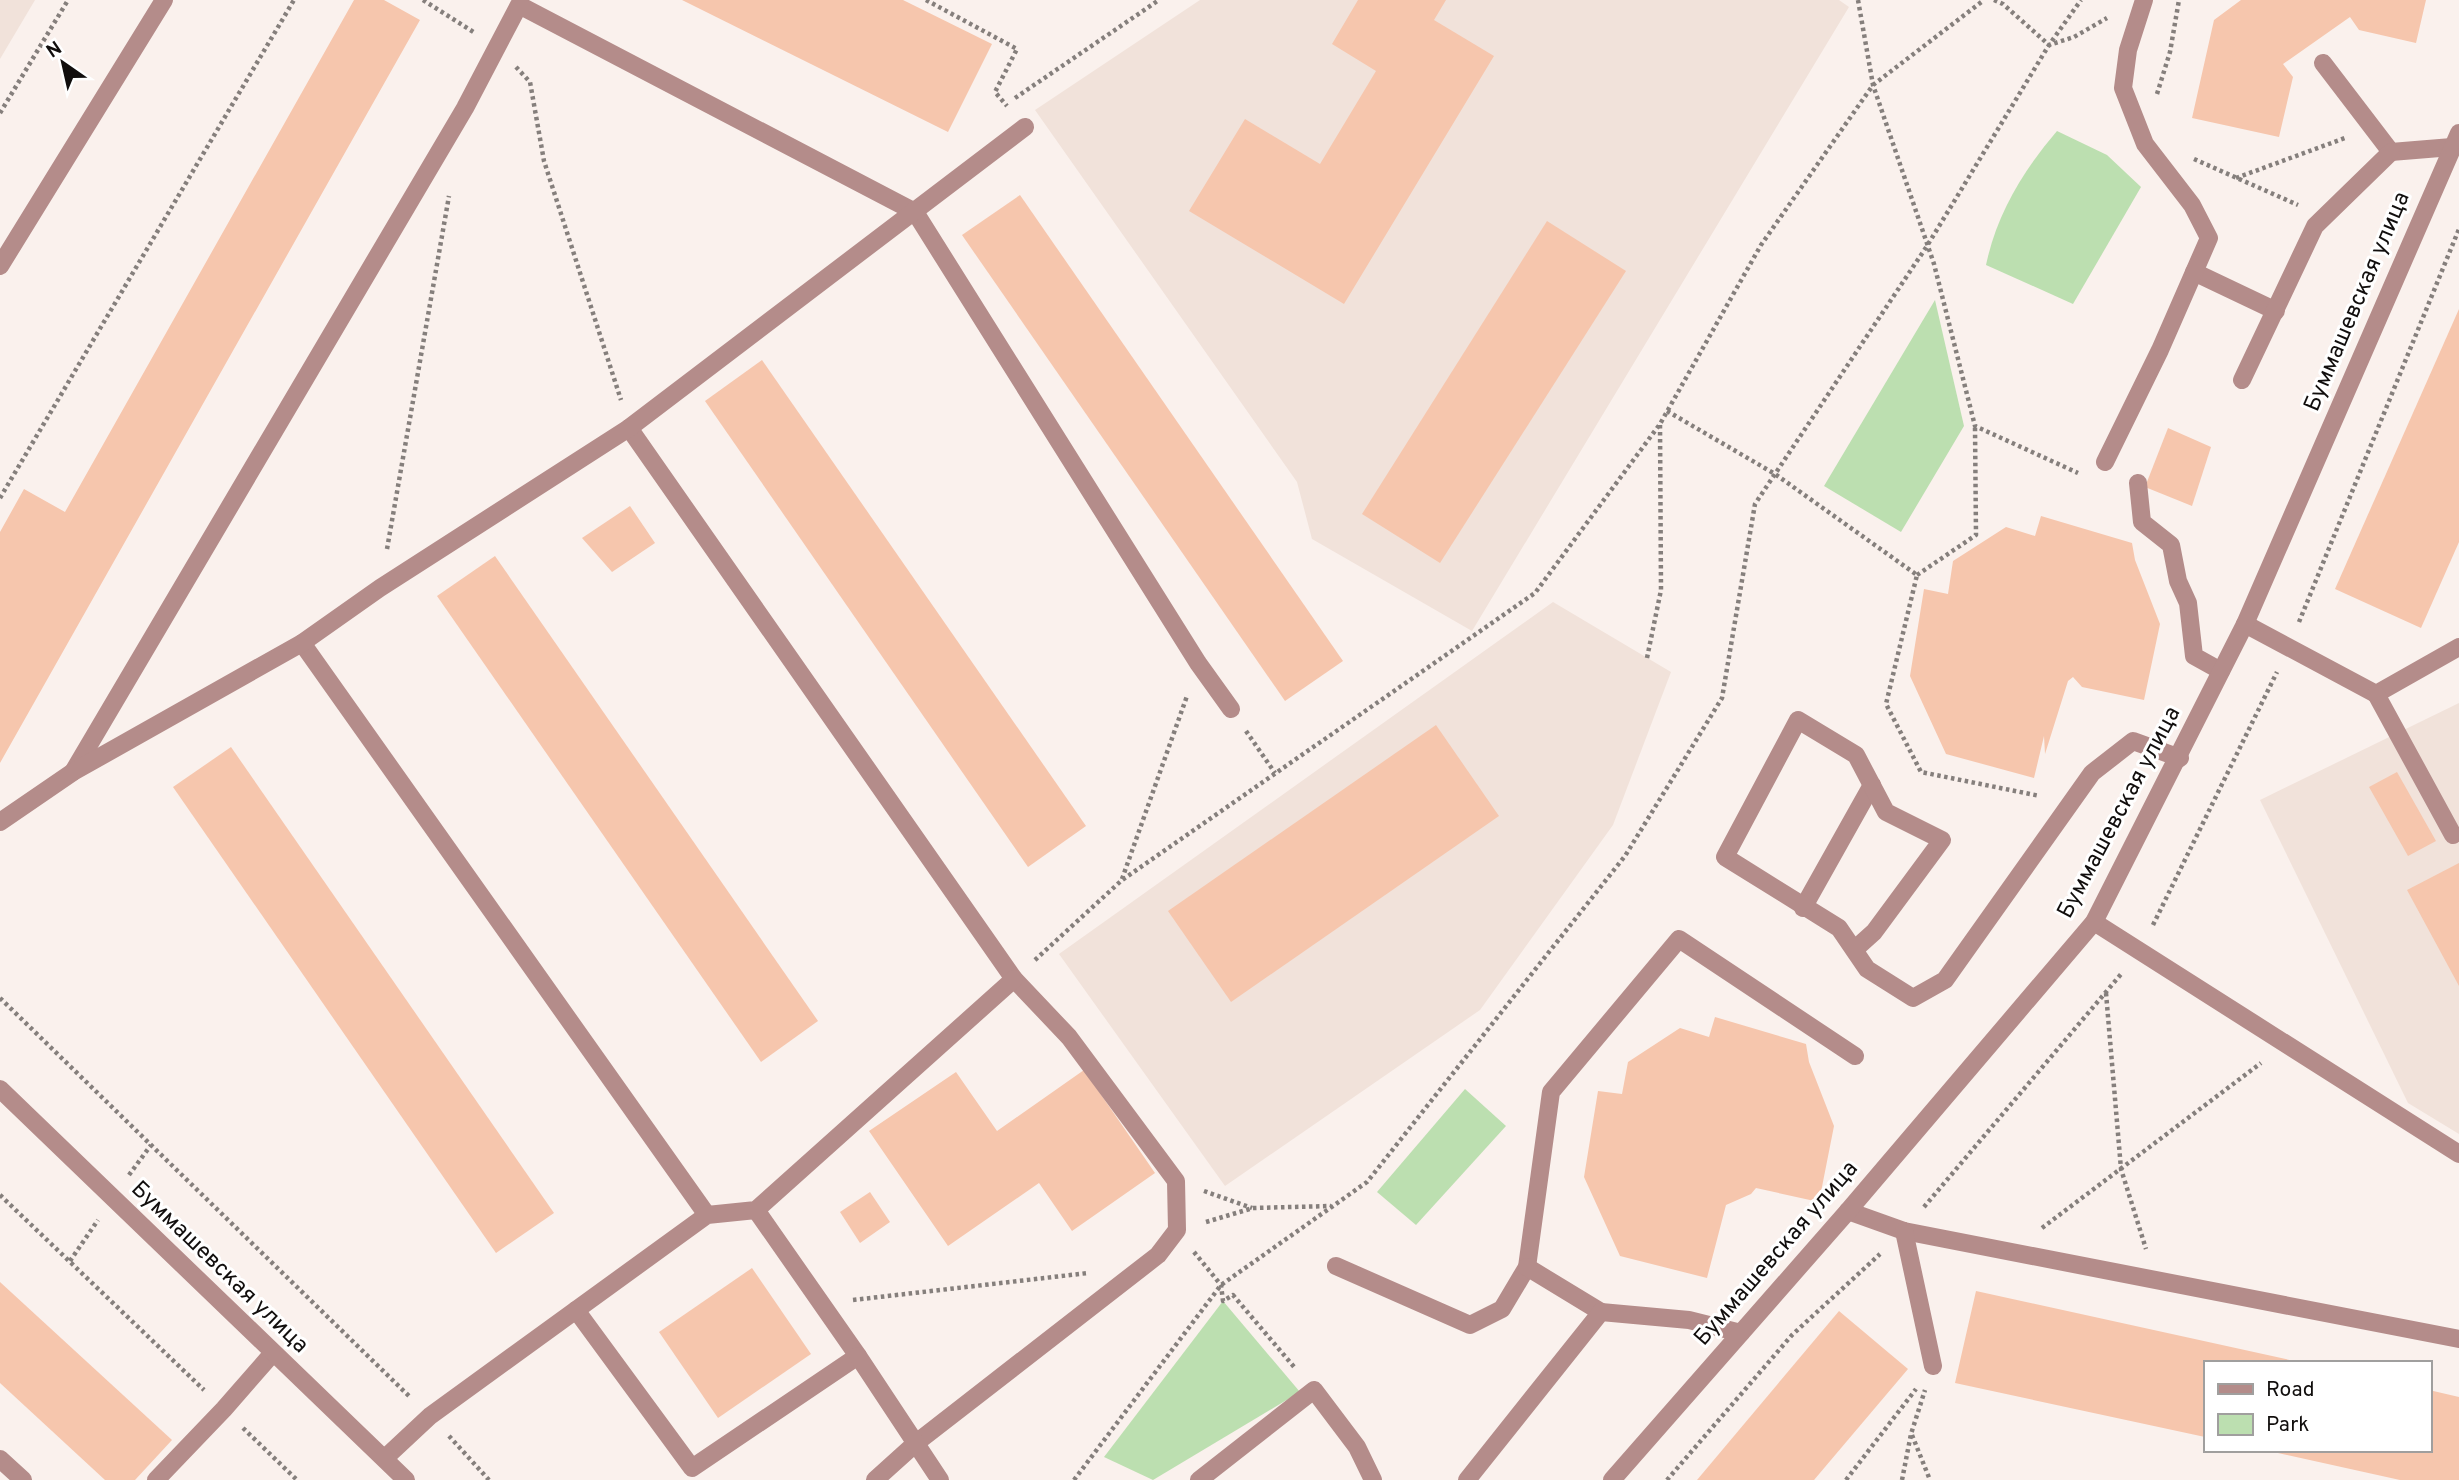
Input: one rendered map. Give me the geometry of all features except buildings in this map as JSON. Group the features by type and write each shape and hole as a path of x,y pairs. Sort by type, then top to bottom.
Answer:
{"street":[{"path":"0,266 164,0"},
{"path":"2105,462 2209,238 2192,205 2145,144 2123,88 2128,50 2144,0"},
{"path":"73,772 465,108 497,47 514,3 915,212 1198,663 1231,709"},
{"path":"2323,63 2391,152"},
{"path":"0,822 73,772 302,643 380,587 629,428 1025,127"},
{"path":"2242,380 2315,226 2391,152 2456,140"},
{"name":"Буммашевская улица","path":"1612,1480 1848,1211 2094,922 2180,758 2245,624 2456,140"},
{"path":"2194,272 2276,311"},
{"path":"629,428 1014,979 1069,1037 1176,1181 1177,1230 1158,1255 916,1443 875,1480"},
{"path":"2138,483 2142,522 2171,545 2178,581 2188,603 2194,656 2221,671"},
{"path":"2245,624 2376,694 2453,835"},
{"path":"302,643 707,1215"},
{"path":"2376,694 2459,647"},
{"path":"1854,950 1874,932 1942,841 1886,812 1856,755 1798,720 1725,857 1839,928 1854,950 1867,969 1913,998 1945,980 2092,773 2133,741 2180,758"},
{"path":"1803,908 1872,785"},
{"path":"2094,922 2459,1154"},
{"path":"1336,1266 1470,1325 1502,1309 1527,1267 1551,1092 1679,939 1855,1056"},
{"path":"385,1458 430,1416 707,1215 756,1210 1014,979"},
{"name":"Буммашевская улица","path":"0,1089 272,1354 406,1480"},
{"path":"756,1210 940,1480"},
{"path":"1848,1211 1904,1231 2459,1339"},
{"path":"1904,1231 1933,1366"},
{"path":"1527,1267 1601,1312 1689,1320 1741,1333"},
{"path":"576,1310 692,1468 858,1356"},
{"path":"1466,1480 1601,1312"},
{"path":"156,1480 272,1354"},
{"path":"1199,1480 1314,1390 1357,1447 1373,1480"},
{"path":"0,1459 23,1480"}],"path":[{"path":"0,113 68,0"},
{"path":"0,498 295,0"},
{"path":"423,0 497,47 530,82 544,161 629,428"},
{"path":"926,0 1017,49 995,92 1025,127"},
{"path":"1005,104 1159,0"},
{"path":"1858,0 1873,85 1927,246 1975,426 1976,535 1917,575 1886,704 1920,772 2032,793 2070,805"},
{"path":"1014,979 1122,880 1535,593 1660,424 1761,245 1873,85 1984,0"},
{"path":"1994,0 2003,4 2049,45"},
{"path":"1074,1480 1221,1285 1367,1182 1625,856 1721,698 1755,504 1927,246 2049,45 2081,0"},
{"path":"2155,99 2170,52 2179,0"},
{"path":"2049,45 2074,37 2117,12"},
{"path":"2236,178 2372,127"},
{"path":"2188,156 2325,216"},
{"path":"380,587 450,190"},
{"path":"1667,411 1775,474 1917,575"},
{"path":"1647,657 1661,590 1660,424"},
{"path":"1975,426 2089,477"},
{"path":"1122,880 1198,663"},
{"path":"1231,709 1275,773"},
{"path":"2106,992 2121,1169 2157,1281"},
{"path":"0,998 430,1416 489,1480"},
{"path":"2010,1252 2288,1043"},
{"path":"1176,1181 1252,1208"},
{"path":"0,1195 297,1480"},
{"path":"1314,1390 1233,1295 1223,1301 1221,1285 1177,1230 1252,1208 1334,1206"},
{"path":"821,1303 1089,1273"},
{"path":"1902,1480 1911,1434 1933,1366"},
{"path":"1846,1480 1933,1366"},
{"path":"1911,1434 1930,1480"}],"shaded area":[{"path":"0,0 35,0 0,59"},
{"path":"1200,0 1839,0 1849,7 1472,631 1312,539 1297,482 1035,110"},
{"path":"1553,602 1671,672 1613,825 1480,1010 1225,1186 1059,954"},
{"path":"2459,703 2459,1134 2408,1103 2260,800"}],"green space":[{"path":"2057,131 2107,155 2141,187 2073,304 1986,265 2004,210 2022,177"},
{"path":"1935,300 1964,426 1901,532 1824,486"},
{"path":"1465,1089 1506,1126 1416,1225 1377,1192"},
{"path":"1223,1301 1300,1392 1153,1480 1104,1457"}]}
